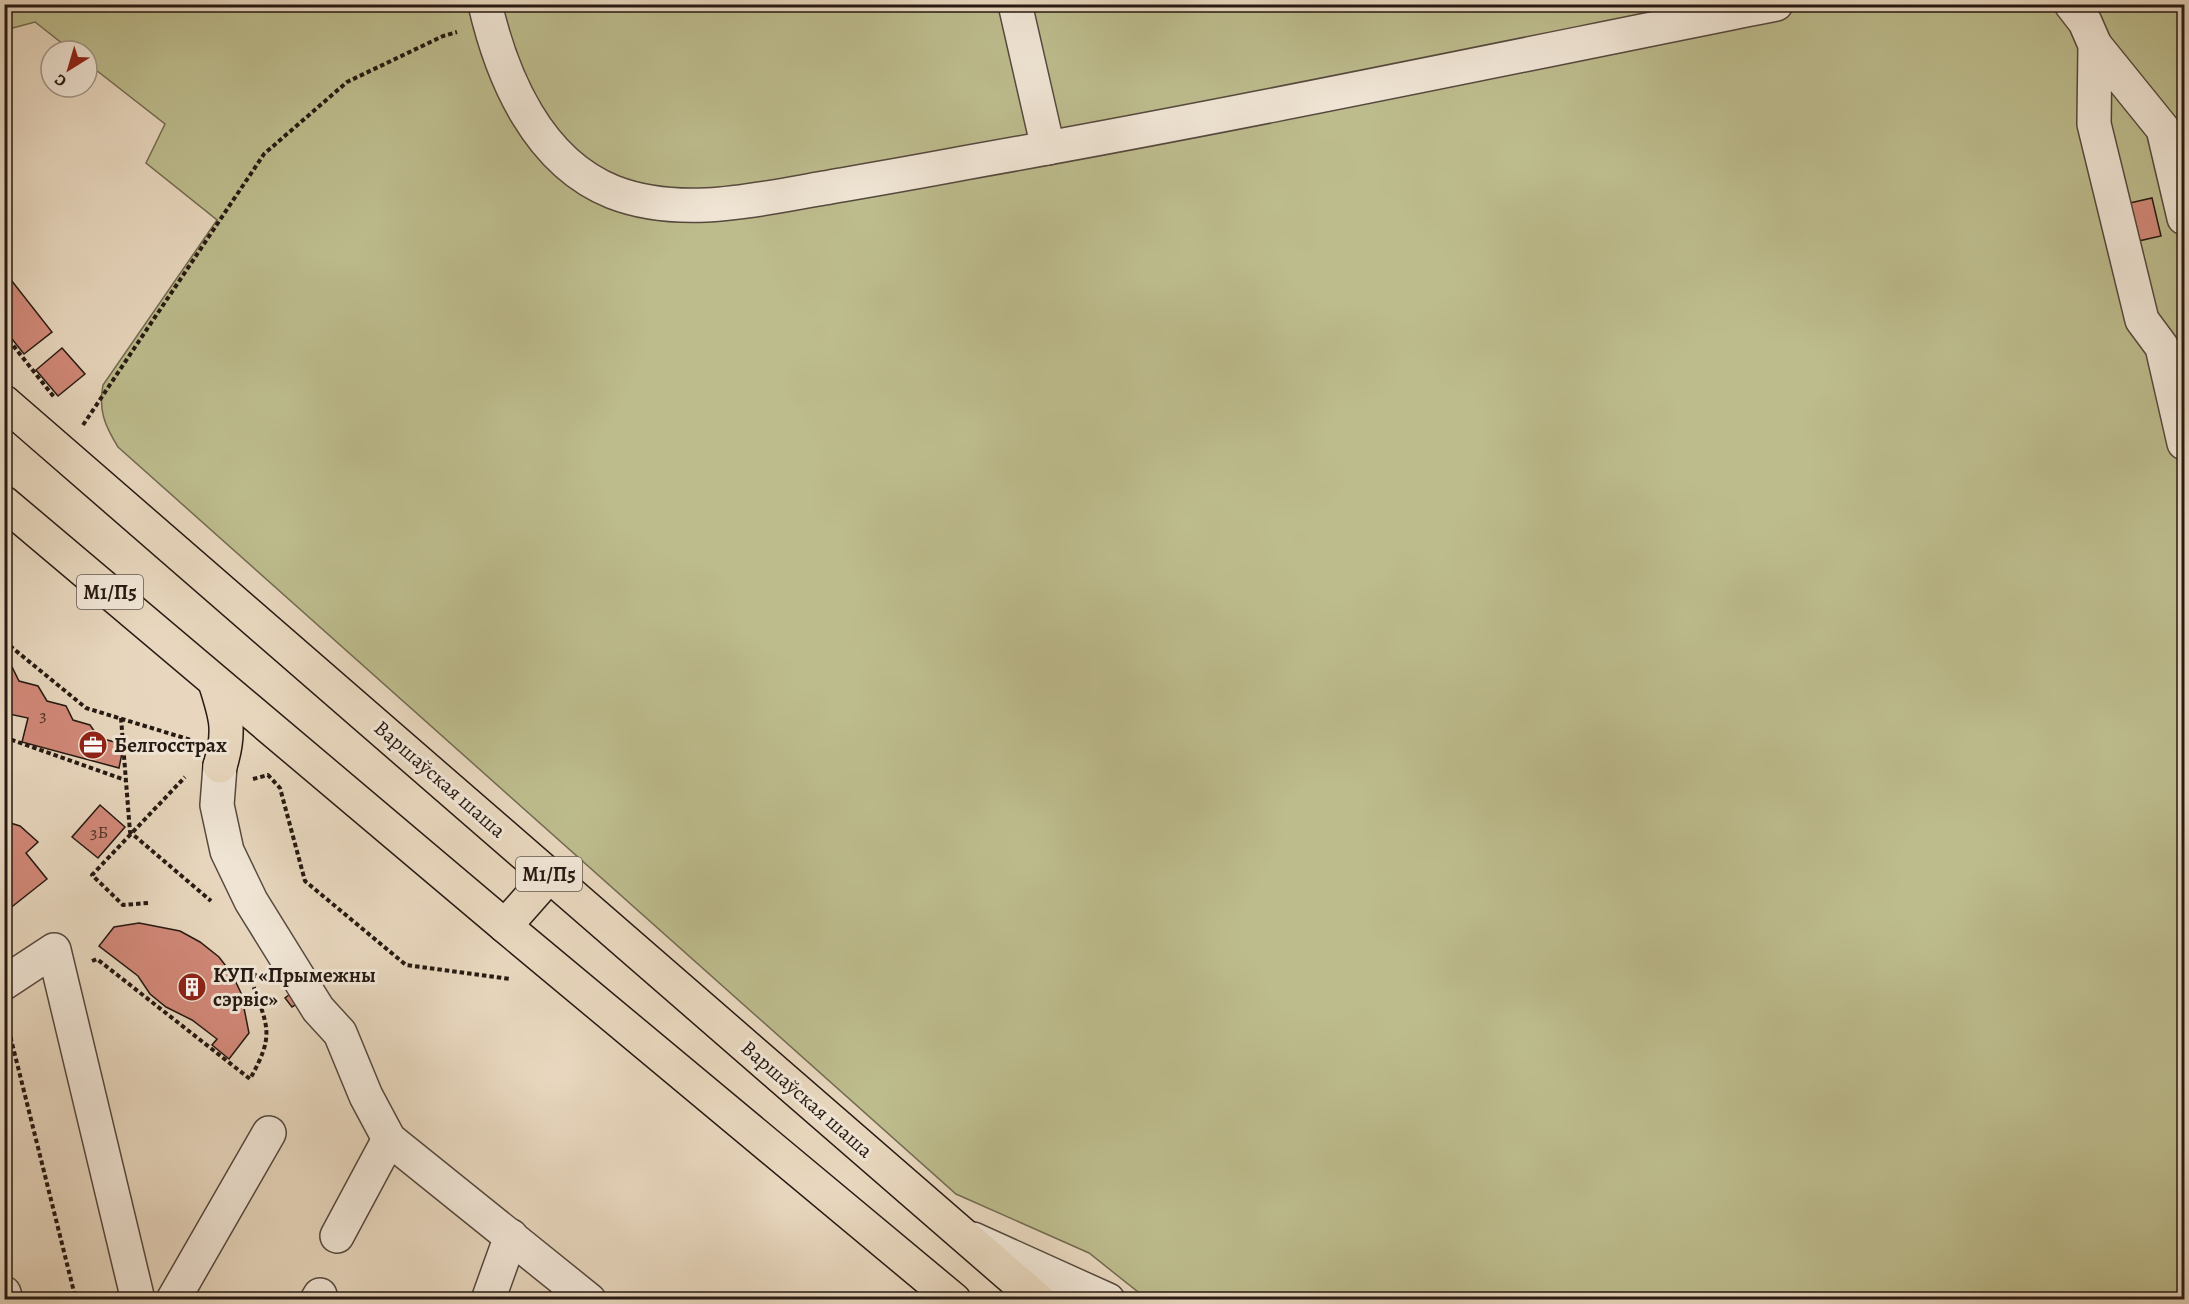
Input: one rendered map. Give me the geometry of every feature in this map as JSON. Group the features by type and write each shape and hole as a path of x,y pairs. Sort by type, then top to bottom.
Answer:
{"highway":[{"name":"Варшаўская шаша","path":"4,402 1038,1299"},
{"name":"М1/П5","path":"4,503 505,926 954,1299"},
{"path":"215,682 224,709 233,773"},
{"path":"505,926 550,875"}],"street":[{"path":"1015,4 1048,148"},
{"path":"487,14 508,78 535,128 571,168 612,191 662,204 735,204 1048,148 1776,4"},
{"path":"2071,4 2085,22 2095,45 2163,129 2184,218"},
{"path":"2095,45 2094,124 2142,320 2162,347 2184,438"},
{"path":"233,773 217,805 227,851 251,901 318,1009 340,1033 366,1096 388,1139 588,1299"},
{"path":"9,995 54,950 138,1299"},
{"path":"173,1299 269,1133"},
{"path":"337,1236 388,1139"},
{"path":"963,1235 1108,1299"},
{"path":"488,1299 511,1236"},
{"path":"4,1293 6,1299"}],"path":[{"path":"74,422 80,429 264,154 347,82 487,14"},
{"path":"4,334 56,400"},
{"path":"4,641 86,708 189,738 191,748"},
{"path":"121,718 130,832 219,908"},
{"path":"4,737 126,780"},
{"path":"233,773 268,776 280,788 305,881 406,965 510,980"},
{"path":"148,903 123,905 92,875 186,775"},
{"path":"61,978 97,958 250,1079 266,1051 267,1026 252,982 261,967"},
{"path":"9,995 5,1013 76,1299"}],"shaded area":[{"path":"4,5 2184,5 2184,1299 1147,1299 1089,1253 956,1194 118,447 109,432 102,410 103,385 217,220 146,163 165,124 99,72 99,39 57,39 35,22 5,30"}],"building":[{"path":"2152,198 2161,236 2134,242 2121,205"},
{"path":"4,271 52,332 24,354 4,329"},
{"path":"62,348 85,374 58,396 36,370"},
{"path":"4,665 12,667 19,681 38,686 47,701 66,706 73,720 90,725 99,738 115,742 122,753 119,768 22,742 28,718 4,713"},
{"path":"100,805 125,827 98,858 72,837"},
{"path":"4,821 20,826 38,842 26,853 47,879 4,913"},
{"name":"КУП «Прымежны сэрвіс»","path":"139,923 180,931 200,942 219,957 232,974 241,993 249,1033 229,1059 212,1045 217,1039 192,1020 166,1007 150,994 138,976 99,946 114,927"},
{"path":"293,992 300,1002 292,1007 285,998"}],"place":[{"name":"Белгосстрах","path":"93,745"},
{"name":"КУП «Прымежны сэрвіс»","path":"192,987"}]}
